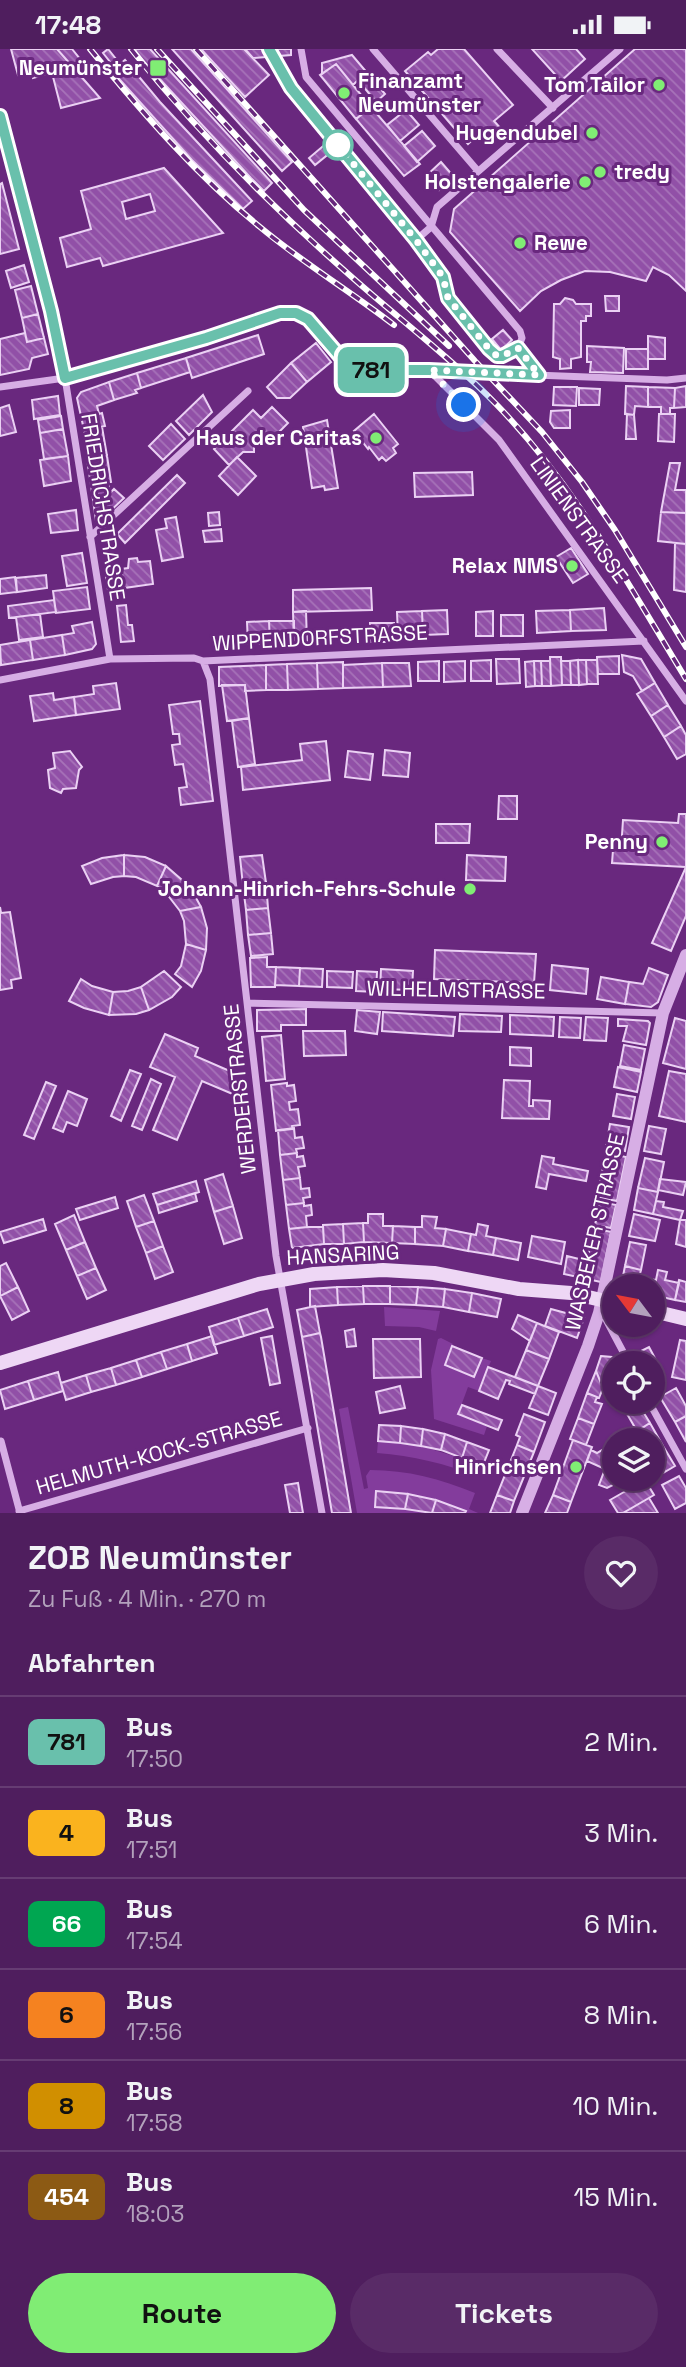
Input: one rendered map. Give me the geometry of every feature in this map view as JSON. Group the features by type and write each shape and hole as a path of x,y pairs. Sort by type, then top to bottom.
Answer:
{"main road":[{"name":"HANSARING","path":"0,1363 280,1279 347,1271 446,1275 519,1289 571,1293 602,1301"},
{"path":"665,1314 686,1319"}],"street":[{"path":"301,49 306,78 520,331 522,338 518,348 502,356 497,356 489,349 448,298 443,277 416,240 339,146"},
{"path":"373,49 478,171"},
{"path":"497,49 553,108"},
{"path":"416,240 431,227 437,207 620,49"},
{"path":"274,58 291,88 329,133"},
{"name":"FRIEDRICHSTRASSE","path":"0,115 51,311 65,378 110,659"},
{"path":"0,387 65,378 280,313 296,313 308,319 345,362 357,370 429,370 667,380 686,378"},
{"path":"518,348 539,375"},
{"name":"LINIENSTRASSE","path":"429,370 499,440 686,701"},
{"path":"90,537 248,391"},
{"name":"WIPPENDORFSTRASSE","path":"0,680 110,659 194,658 203,661 645,641"},
{"name":"WERDERSTRASSE","path":"203,661 209,679 280,1279 322,1513"},
{"name":"WASBEKER STRASSE","path":"613,1274 663,1013 686,954"},
{"name":"WILHELMSTRASSE","path":"248,1003 663,1013"},
{"name":"WASBEKER STRASSE","path":"522,1513 602,1315"},
{"path":"656,1414 686,1469"},
{"name":"HELMUTH-KOCK-STRASSE","path":"1,1441 19,1512 308,1428"}],"shaded area":[{"path":"384,1307 440,1311 436,1331 419,1327 385,1326"},
{"path":"438,1339 453,1344 445,1366 474,1377 482,1358 491,1361 479,1391 468,1387 458,1414 487,1426 484,1435 434,1419 431,1370"},
{"path":"348,1407 364,1489 368,1488 366,1476 370,1470 424,1476 475,1493 469,1509 478,1513 357,1513 339,1409"},
{"path":"378,1441 421,1446 483,1465 478,1477 429,1461 377,1453"}],"building":[{"path":"11,49 57,49 100,98 61,108 50,65 45,67 47,74 33,78 31,71 18,75"},
{"path":"57,49 72,49 80,59 72,66"},
{"path":"108,49 124,69 119,73 103,53"},
{"path":"150,49 272,183 264,191 145,63 135,50"},
{"path":"172,49 191,49 292,162 282,171"},
{"path":"201,49 244,49 269,75 245,97"},
{"path":"245,49 291,49 291,55 253,58"},
{"path":"438,49 464,49 513,105 494,121 504,132 492,141 483,130 468,144 405,71 428,52 431,55"},
{"path":"532,49 576,49 585,59 561,81"},
{"name":"Holstengalerie","path":"635,49 686,49 686,291 669,275 653,267 646,281 610,272 585,271 541,291 520,311 450,232 454,209"},
{"path":"352,55 385,94 376,102 358,80 353,85 336,64 322,74 322,63"},
{"path":"125,60 160,102 252,201 243,209 192,160 112,71"},
{"path":"336,64 371,107 356,119 320,75"},
{"path":"371,107 420,164 404,176 356,119"},
{"path":"406,110 419,125 400,141 387,125"},
{"path":"341,131 347,139 315,165 309,158"},
{"path":"422,131 435,146 417,162 404,146"},
{"path":"441,162 454,177 439,190 426,176"},
{"path":"164,168 223,233 103,266 100,258 67,267 60,238 91,229 81,191","holes":["150,194 155,211 126,219 122,202"]},
{"path":"2,183 19,249 0,254 0,184"},
{"path":"24,265 29,282 11,288 6,271"},
{"path":"31,286 38,314 22,318 15,290"},
{"path":"605,296 619,296 619,311 606,311"},
{"path":"565,298 576,304 591,304 591,316 586,316 586,321 581,321 581,357 571,359 571,368 560,369 560,359 553,357 554,304 560,304"},
{"path":"38,314 44,338 27,342 22,318"},
{"path":"503,330 512,340 501,350 492,339"},
{"path":"25,333 27,342 44,338 48,354 32,358 29,369 0,375 0,339"},
{"path":"258,335 264,354 192,378 186,358"},
{"path":"648,336 665,338 665,359 648,359"},
{"path":"316,343 331,362 307,382 291,363"},
{"path":"587,346 624,348 623,373 590,372 591,362 587,362"},
{"path":"626,349 648,349 648,369 626,369"},
{"path":"186,358 190,372 141,388 137,373"},
{"path":"291,363 307,382 290,398 277,398 267,387"},
{"path":"137,373 141,388 135,390 137,393 114,400 109,382"},
{"path":"109,382 114,400 97,406 105,426 84,430 77,398 81,392"},
{"path":"626,386 648,387 648,407 635,406 634,415 625,414"},
{"path":"686,386 686,407 674,408 675,388"},
{"path":"554,387 577,387 576,406 553,405"},
{"path":"648,387 675,388 674,408 670,408 670,414 661,414 661,407 648,407"},
{"path":"579,388 600,389 599,405 579,405"},
{"path":"203,395 212,412 189,435 176,421"},
{"path":"58,396 60,415 34,419 32,400"},
{"path":"9,405 16,432 0,436 0,408"},
{"path":"272,407 288,423 272,439 264,431 254,441 254,452 243,452 229,465 214,449 253,410 261,418"},
{"path":"570,410 570,428 554,428 550,422 551,411"},
{"name":"Haus der Caritas","path":"374,414 398,444 393,448 396,453 386,461 382,457 379,460 354,431"},
{"path":"627,414 634,415 636,439 626,439"},
{"path":"659,414 675,414 674,442 658,441"},
{"path":"61,416 63,429 40,433 38,420"},
{"path":"327,420 338,488 325,490 324,486 312,488 303,427"},
{"path":"171,424 185,439 163,460 149,446"},
{"path":"102,427 107,456 88,459 84,430"},
{"path":"63,429 68,456 44,459 40,433"},
{"path":"68,456 71,481 44,486 40,460"},
{"path":"107,456 111,482 91,485 87,459"},
{"path":"237,457 256,476 238,495 219,476"},
{"path":"670,463 680,463 675,490 686,490 686,513 661,512"},
{"path":"472,472 473,495 415,497 414,473"},
{"path":"177,475 185,483 125,543 117,534"},
{"path":"108,483 110,493 114,489 124,498 96,521 91,485"},
{"path":"76,510 78,530 51,533 48,514"},
{"path":"219,512 220,525 209,526 208,513"},
{"path":"661,512 686,513 686,544 658,541"},
{"path":"176,517 183,557 162,561 156,530 167,528 165,519"},
{"path":"221,529 222,541 205,542 203,531"},
{"path":"675,543 686,544 686,592 674,590"},
{"name":"Relax NMS","path":"571,548 588,574 573,583 556,557"},
{"path":"82,553 87,583 67,586 62,556"},
{"path":"137,558 138,562 150,561 153,584 124,588 122,574 108,576 107,571 128,568 129,559"},
{"path":"122,574 125,595 109,597 106,576"},
{"path":"46,575 47,588 17,592 16,578"},
{"path":"15,577 17,592 0,594 0,579"},
{"path":"87,587 90,609 56,613 53,591"},
{"path":"371,588 372,610 293,612 293,590"},
{"path":"54,600 56,612 9,618 8,606"},
{"path":"126,605 128,625 132,625 134,641 121,642 117,606"},
{"path":"604,608 606,630 571,631 570,610"},
{"path":"447,610 448,634 423,635 422,611"},
{"path":"570,610 571,631 537,633 536,611"},
{"path":"306,611 307,643 294,643 293,612"},
{"path":"422,611 423,635 398,636 397,612"},
{"path":"493,611 493,636 476,636 476,612"},
{"path":"40,614 43,637 19,640 16,617"},
{"path":"501,615 523,615 523,636 501,636"},
{"path":"269,621 294,621 294,643 270,643"},
{"path":"269,621 270,643 248,644 247,622"},
{"path":"92,622 96,644 92,649 65,655 62,635 74,633 72,626"},
{"path":"370,623 394,623 394,642 370,642"},
{"path":"62,635 65,655 33,660 30,640"},
{"path":"30,640 33,660 1,665 0,645"},
{"path":"622,655 641,659 655,683 642,691 633,676 624,672"},
{"path":"619,656 619,674 598,674 597,657"},
{"path":"550,657 561,657 562,685 551,686"},
{"path":"496,659 519,659 520,683 497,684"},
{"path":"491,660 491,681 471,681 471,661"},
{"path":"578,660 586,660 587,684 579,685"},
{"path":"578,660 579,685 571,685 570,661"},
{"path":"586,660 597,660 598,684 587,684"},
{"path":"439,661 439,681 418,681 418,662"},
{"path":"465,661 465,681 444,682 444,662"},
{"path":"534,661 541,661 542,686 535,686"},
{"path":"534,661 535,686 526,687 525,662"},
{"path":"541,661 550,661 551,686 542,686"},
{"path":"561,661 570,661 571,685 562,685"},
{"path":"343,662 343,688 318,689 317,663"},
{"path":"317,663 318,689 288,690 287,664"},
{"path":"382,663 383,687 343,688 343,665"},
{"path":"382,663 409,663 411,686 383,687"},
{"path":"287,664 288,690 266,690 266,665"},
{"path":"266,665 266,690 245,691 245,685 219,686 219,667"},
{"path":"116,683 120,709 76,715 74,697 94,694 93,686"},
{"path":"655,683 668,705 651,716 637,694"},
{"path":"222,685 245,685 249,718 227,721"},
{"path":"53,693 54,700 74,697 76,715 34,721 30,696"},
{"path":"200,701 213,801 181,805 179,788 187,787 183,764 175,765 172,745 180,744 179,734 173,734 169,705"},
{"path":"668,705 681,726 664,737 651,716"},
{"path":"249,718 255,764 238,767 232,721"},
{"path":"681,726 686,735 686,754 677,759 664,737"},
{"path":"326,741 330,780 243,790 241,767 302,760 300,744"},
{"path":"385,750 410,753 408,777 383,775"},
{"path":"70,751 82,767 76,788 63,789 61,793 50,788 48,770 55,768 53,753"},
{"path":"348,751 373,754 370,780 345,777"},
{"path":"499,796 517,796 517,819 498,819"},
{"path":"679,814 686,814 686,867 612,863 613,850 621,850 623,820 678,823"},
{"path":"436,824 470,824 469,843 436,843"},
{"path":"124,855 145,857 166,866 157,886 136,877 124,876"},
{"path":"124,855 124,876 91,884 82,866 102,858"},
{"path":"262,855 266,883 243,886 240,857"},
{"path":"467,855 506,857 505,881 466,880"},
{"path":"166,866 190,887 201,907 180,911 157,886"},
{"path":"686,867 686,916 671,951 652,943"},
{"path":"266,883 268,908 246,910 243,886"},
{"path":"0,907 1,913 10,912 21,978 11,980 12,988 0,990"},
{"path":"201,907 207,928 206,950 186,944 184,921 180,911"},
{"path":"268,908 271,933 248,935 246,910"},
{"path":"271,933 273,954 251,956 248,935"},
{"path":"186,944 206,950 201,971 192,987 175,974 181,966"},
{"path":"435,950 536,954 534,983 434,979"},
{"path":"267,957 267,967 276,967 275,987 251,987 250,958"},
{"path":"552,965 588,969 586,994 550,990"},
{"path":"276,967 300,968 299,986 275,985"},
{"path":"300,968 323,969 322,987 299,986"},
{"path":"649,968 668,975 658,1002 651,1007 625,1004 629,982 643,984"},
{"path":"381,969 413,971 412,990 380,989"},
{"path":"164,971 181,987 172,997 149,1010 141,987"},
{"path":"327,971 353,972 352,988 327,987"},
{"path":"357,971 377,972 376,992 356,991"},
{"path":"601,977 629,982 625,1004 597,999"},
{"path":"81,979 92,986 113,992 109,1015 69,1001"},
{"path":"141,987 149,1010 136,1014 109,1015 113,992"},
{"path":"306,1009 306,1025 281,1025 281,1031 257,1031 257,1010"},
{"path":"357,1010 380,1012 377,1034 355,1031"},
{"path":"383,1012 455,1017 453,1036 382,1031"},
{"path":"460,1014 502,1016 501,1032 459,1031"},
{"path":"510,1015 554,1017 553,1036 510,1034"},
{"path":"560,1017 581,1018 580,1038 559,1037"},
{"path":"586,1017 608,1018 606,1041 584,1040"},
{"path":"675,1018 686,1021 686,1069 663,1063"},
{"path":"618,1019 648,1021 650,1023 646,1045 623,1041 627,1026 618,1026"},
{"path":"303,1031 345,1031 346,1055 304,1056"},
{"path":"165,1034 198,1048 195,1056 232,1072 237,1093 235,1095 202,1081 177,1140 153,1130 175,1077 150,1067"},
{"path":"281,1035 285,1079 266,1081 262,1037"},
{"path":"624,1045 645,1049 641,1070 620,1066"},
{"path":"510,1047 531,1048 531,1066 510,1065"},
{"path":"618,1067 641,1072 637,1092 614,1087"},
{"path":"130,1070 141,1074 121,1121 111,1116"},
{"path":"669,1071 686,1074 686,1122 659,1116"},
{"path":"151,1079 161,1084 142,1130 132,1126"},
{"path":"504,1080 530,1081 529,1106 533,1106 533,1100 550,1101 549,1119 502,1118"},
{"path":"46,1082 56,1086 34,1139 24,1135"},
{"path":"287,1083 287,1086 294,1085 296,1101 289,1102 290,1110 298,1109 300,1125 292,1126 293,1129 276,1131 271,1085"},
{"path":"68,1091 87,1099 77,1126 67,1122 63,1132 53,1128"},
{"path":"617,1094 635,1097 631,1119 613,1116"},
{"path":"610,1124 629,1127 625,1151 606,1147"},
{"path":"649,1126 666,1129 661,1154 644,1151"},
{"path":"294,1128 295,1138 302,1137 304,1148 296,1149 297,1153 280,1155 278,1130"},
{"path":"297,1153 297,1157 303,1156 305,1166 298,1167 300,1178 283,1180 280,1155"},
{"path":"606,1153 626,1157 617,1201 597,1197"},
{"path":"542,1156 554,1158 553,1164 588,1171 586,1181 549,1174 546,1189 536,1187"},
{"path":"645,1158 664,1162 658,1192 638,1188"},
{"path":"223,1174 233,1206 214,1212 205,1180"},
{"path":"300,1178 301,1189 309,1188 310,1197 303,1198 304,1203 286,1205 283,1180"},
{"path":"660,1179 686,1182 683,1195 658,1190"},
{"path":"196,1181 199,1192 157,1205 153,1194"},
{"path":"638,1188 658,1192 653,1214 634,1210"},
{"path":"195,1193 197,1201 159,1213 157,1205"},
{"path":"144,1195 154,1221 136,1227 127,1201"},
{"path":"115,1197 118,1208 80,1220 76,1209"},
{"path":"656,1201 664,1202 663,1207 683,1211 680,1220 653,1214"},
{"path":"600,1202 616,1205 611,1228 595,1225"},
{"path":"304,1203 304,1206 311,1205 312,1215 306,1216 307,1227 289,1229 286,1205"},
{"path":"233,1206 242,1238 224,1244 214,1212"},
{"path":"368,1214 383,1214 383,1226 393,1226 392,1243 364,1242 363,1223 368,1223"},
{"path":"634,1214 660,1220 655,1241 629,1236"},
{"path":"74,1215 85,1242 66,1250 55,1224"},
{"path":"422,1216 437,1217 435,1228 446,1229 443,1246 415,1244 415,1227 422,1227"},
{"path":"43,1219 46,1230 4,1243 0,1232"},
{"path":"680,1220 686,1220 686,1247 676,1244"},
{"path":"154,1221 163,1246 146,1253 136,1227"},
{"path":"363,1223 364,1242 344,1244 343,1224"},
{"path":"343,1224 344,1244 324,1244 323,1225"},
{"path":"478,1224 488,1226 486,1236 496,1238 493,1255 468,1251 471,1234 476,1235"},
{"path":"393,1226 415,1227 415,1244 392,1243"},
{"path":"323,1227 324,1244 292,1248 289,1229"},
{"path":"594,1228 611,1232 601,1282 564,1274 567,1256 587,1261"},
{"path":"446,1229 471,1234 468,1251 443,1246"},
{"path":"532,1236 565,1242 561,1264 528,1257"},
{"path":"496,1238 521,1243 518,1260 493,1255"},
{"path":"85,1242 96,1268 77,1276 66,1250"},
{"path":"630,1242 646,1245 641,1270 625,1266"},
{"path":"163,1246 173,1272 155,1279 146,1253"},
{"path":"6,1263 18,1287 0,1296 0,1266"},
{"path":"625,1266 641,1270 640,1274 623,1274"},
{"path":"96,1268 106,1290 87,1299 77,1276"},
{"path":"658,1270 667,1272 665,1280 665,1274 657,1274"},
{"path":"665,1280 679,1283 675,1300 665,1298"},
{"path":"679,1280 686,1282 686,1302 675,1300"},
{"path":"363,1286 364,1304 338,1305 337,1287"},
{"path":"363,1286 390,1286 390,1304 364,1304"},
{"path":"390,1286 418,1287 416,1305 390,1304"},
{"path":"18,1287 29,1311 12,1320 0,1296"},
{"path":"337,1287 338,1305 310,1307 310,1289"},
{"path":"418,1287 445,1289 443,1307 416,1305"},
{"path":"445,1289 472,1293 469,1312 443,1307"},
{"path":"472,1293 501,1299 497,1317 469,1312"},
{"path":"315,1306 320,1333 302,1337 297,1310"},
{"path":"267,1309 273,1327 244,1336 238,1318"},
{"path":"551,1309 584,1318 577,1338 545,1326"},
{"path":"518,1315 537,1323 530,1341 512,1329"},
{"path":"238,1318 244,1336 214,1345 209,1327"},
{"path":"537,1323 559,1332 549,1359 526,1350"},
{"path":"354,1329 356,1346 347,1347 345,1331"},
{"path":"320,1333 351,1513 332,1513 302,1337"},
{"path":"212,1336 217,1353 192,1361 187,1344"},
{"path":"272,1336 280,1383 270,1385 261,1338"},
{"path":"373,1339 420,1339 421,1377 374,1378"},
{"path":"680,1340 686,1341 686,1380 672,1377"},
{"path":"187,1344 192,1361 167,1369 161,1352"},
{"path":"452,1346 482,1358 474,1377 445,1365"},
{"path":"526,1350 549,1359 538,1386 515,1377"},
{"path":"161,1352 167,1369 142,1377 136,1360"},
{"path":"601,1356 602,1356 602,1386 596,1371"},
{"path":"136,1360 142,1377 116,1385 111,1368"},
{"path":"488,1367 538,1386 535,1394 509,1384 510,1381 506,1380 498,1399 479,1391"},
{"path":"111,1368 116,1385 91,1392 86,1375"},
{"path":"596,1371 602,1386 599,1398 587,1393"},
{"path":"58,1372 63,1391 34,1400 28,1381"},
{"path":"86,1375 91,1392 66,1400 61,1383"},
{"path":"28,1381 34,1400 5,1409 0,1390"},
{"path":"400,1386 405,1408 380,1413 376,1392"},
{"path":"538,1386 556,1393 548,1415 529,1408"},
{"path":"676,1388 686,1406 686,1416 675,1422 665,1405 665,1394"},
{"path":"587,1393 597,1397 595,1402 602,1404 594,1424 578,1418"},
{"path":"462,1405 502,1420 498,1430 458,1414"},
{"path":"524,1414 545,1422 534,1452 517,1445 520,1437 516,1435"},
{"path":"627,1414 644,1414 650,1423 642,1428 635,1428"},
{"path":"686,1416 686,1442 675,1422"},
{"path":"578,1418 594,1424 586,1445 570,1439"},
{"path":"379,1425 401,1426 400,1443 378,1441"},
{"path":"401,1426 423,1429 421,1446 400,1443"},
{"path":"423,1429 445,1434 441,1450 421,1446"},
{"path":"445,1434 467,1442 462,1458 441,1450"},
{"path":"573,1440 592,1447 571,1502 553,1495"},
{"path":"467,1442 489,1450 483,1465 462,1458"},
{"path":"517,1445 534,1452 514,1501 497,1495"},
{"path":"665,1449 675,1466 665,1472"},
{"path":"591,1450 597,1453 602,1450 602,1468 587,1461"},
{"path":"679,1476 686,1488 686,1503 675,1509 665,1491 665,1483"},
{"path":"298,1483 303,1513 290,1513 285,1485"},
{"path":"376,1491 408,1494 405,1509 375,1507"},
{"path":"626,1491 652,1491 654,1495 623,1513 618,1513 610,1500"},
{"path":"408,1494 436,1500 432,1513 405,1509"},
{"path":"497,1495 514,1501 510,1513 490,1513"},
{"path":"553,1495 571,1502 567,1513 545,1513"},
{"path":"649,1498 658,1513 623,1513"},
{"path":"436,1500 466,1511 432,1513"}],"tunnel":[{"path":"269,49 274,58"},
{"path":"329,133 339,146"}],"railway":[{"path":"90,49 170,142 236,207 293,253 394,325"},
{"path":"131,49 181,108 260,192 345,271 460,369 524,435 575,501 686,679"},
{"path":"157,49 304,210 449,346"},
{"path":"196,49 475,361 542,432 582,482 615,530 686,647"}],"bus line":[{"name":"781","path":"0,116 51,311 65,378 206,338 280,313 296,313 308,319 345,362 357,370 539,375 518,348 507,356 497,356 489,349 448,298 443,277 416,240 291,88 269,49"}],"place":[{"name":"Neumünster","path":"158,68"},
{"name":"Tom Tailor","path":"659,85"},
{"name":"Finanzamt Neumünster","path":"344,93"},
{"name":"Hugendubel","path":"592,133"},
{"name":"tredy","path":"600,172"},
{"name":"Holstengalerie","path":"585,182"},
{"name":"Rewe","path":"520,243"},
{"name":"Haus der Caritas","path":"376,438"},
{"name":"Relax NMS","path":"572,566"},
{"name":"Penny","path":"662,842"},
{"name":"Johann-Hinrich-Fehrs-Schule","path":"470,889"},
{"name":"Hinrichsen","path":"576,1467"}],"route":[{"path":"338,145 416,240 443,277 448,298 489,349 497,356 507,356 518,348 539,375 429,370 464,405"}]}
